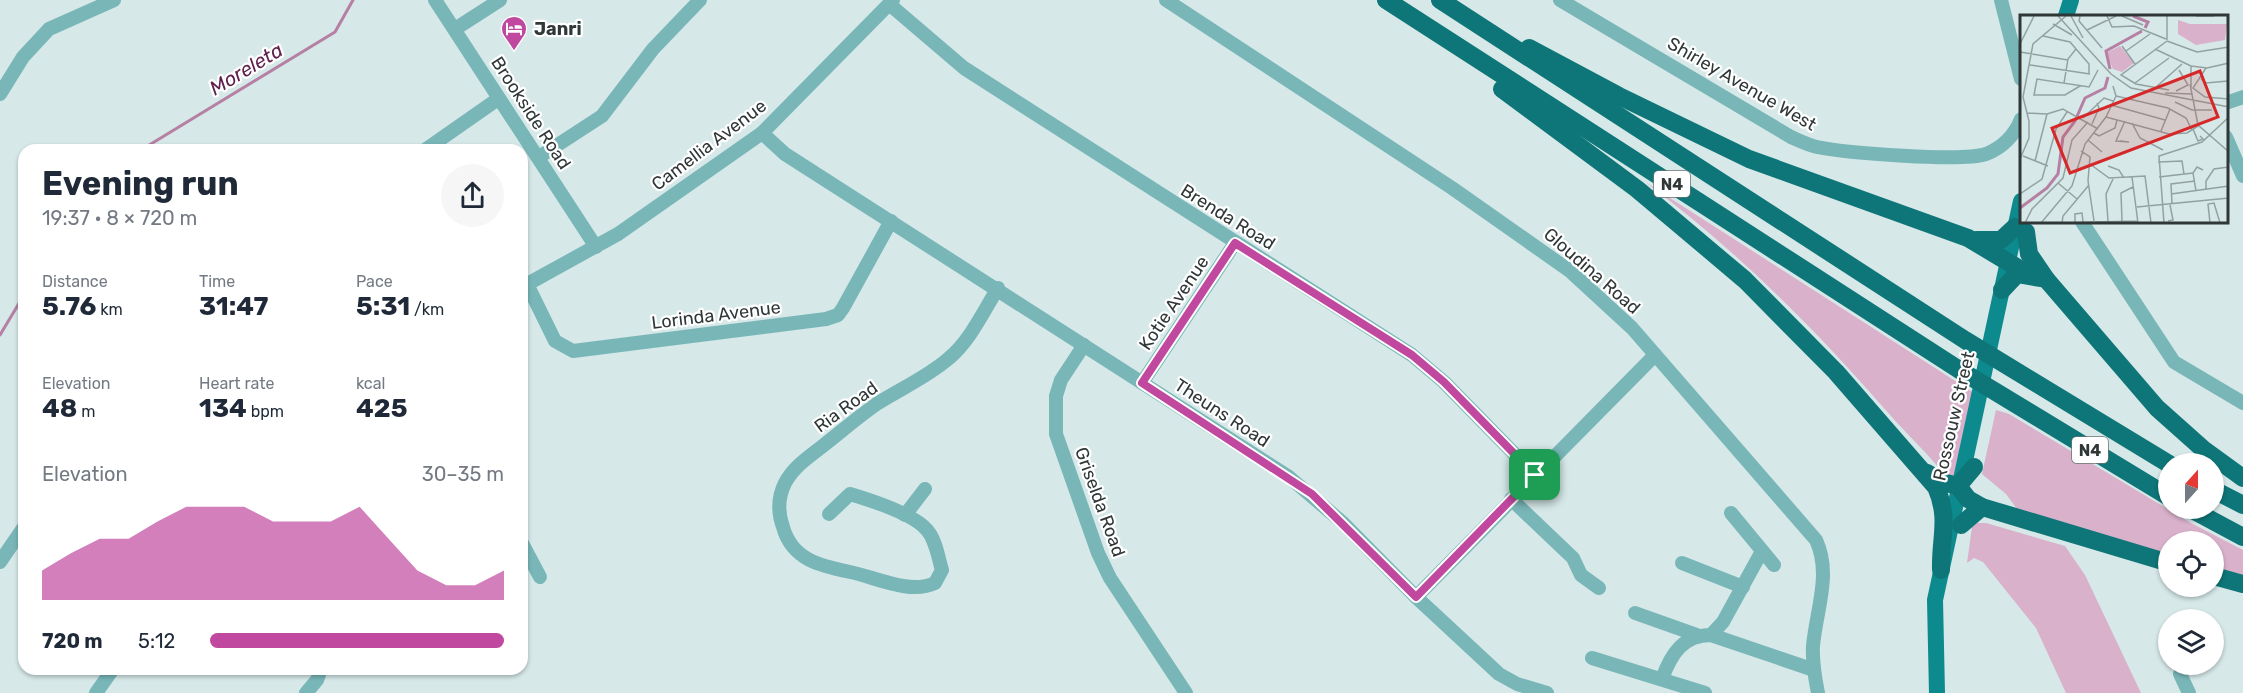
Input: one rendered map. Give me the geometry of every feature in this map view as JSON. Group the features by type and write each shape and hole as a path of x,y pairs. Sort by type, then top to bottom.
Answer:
{"highway":[{"name":"N4","path":"1440,0 1965,340 2158,457"},
{"name":"N4","path":"1387,1 1958,369 2158,490"},
{"path":"1387,1 1450,52 1637,189 1706,245 1782,315 1936,487 1944,505 1941,570"},
{"path":"1457,13 1749,159 1968,238 2015,268 2046,279"},
{"path":"1968,238 1995,241 2023,227 2029,254 2046,279 2157,408 2203,449 2243,478"},
{"path":"2002,290 2015,268"},
{"path":"1961,525 1969,498 1974,467"},
{"path":"1921,468 1969,498 2158,559"},
{"path":"2224,495 2243,505"},
{"path":"2209,519 2243,537"},
{"path":"2224,579 2243,584"}],"main road":[{"path":"2066,15 2071,0"},
{"name":"Rossouw Street","path":"1974,467 2023,227"},
{"name":"Rossouw Street","path":"1937,693 1935,600 1941,570 1969,498 2002,290"},
{"name":"Rossouw Street","path":"1935,640 1961,525"}],"street":[{"path":"0,94 23,57 49,29 114,0"},
{"name":"Brookside Road","path":"435,0 596,247"},
{"path":"455,29 500,0"},
{"path":"539,157 602,116 653,49 700,0"},
{"name":"Gloudina Road","path":"1166,0 1544,250 1620,317 1816,540 1820,549 1823,585 1813,648 1818,693"},
{"name":"Shirley Avenue West","path":"1560,0 1808,144 1838,149 1976,157 1991,152 2010,137 2020,121"},
{"path":"2001,0 2020,75"},
{"name":"Camellia Avenue","path":"528,284 618,234 762,133 891,2"},
{"name":"Brenda Road","path":"891,2 964,68 1412,355 1444,382 1535,475"},
{"path":"2228,102 2243,97"},
{"path":"433,144 498,99"},
{"name":"Theuns Road","path":"762,133 785,154 998,288 1312,494 1416,597 1499,674 1517,684 1547,693"},
{"path":"2228,142 2243,176"},
{"name":"Lorinda Avenue","path":"528,293 555,341 573,351 826,319 838,315 843,308 891,220"},
{"path":"2083,224 2174,362 2243,403"},
{"name":"Kotie Avenue","path":"1142,383 1235,243"},
{"name":"Ria Road","path":"905,515 924,526 932,537 942,570 933,585 912,586 821,567 792,548 784,533 779,500 785,484 798,465 878,404 928,375 949,359 964,343 998,288"},
{"name":"Griselda Road","path":"1084,345 1061,380 1056,396 1056,434 1098,553 1110,578 1186,693"},
{"path":"1416,597 1655,355"},
{"path":"829,514 850,494 905,515 926,489"},
{"path":"1511,499 1573,558 1581,575 1599,588"},
{"path":"1731,513 1774,565"},
{"path":"0,562 18,536"},
{"path":"1662,679 1667,665 1681,644 1704,635 1723,622 1762,551"},
{"path":"528,554 540,577"},
{"path":"1682,563 1743,587"},
{"path":"1635,613 1814,670"},
{"path":"1592,658 1705,693"},
{"path":"96,693 109,675"},
{"path":"2180,675 2189,693"},
{"path":"306,693 320,681"}],"shaded area":[{"path":"1645,182 1974,393 1955,478 1944,474 1834,353 1774,292 1712,235"},
{"path":"1996,410 2009,414 2158,503 2158,519 2184,519 2206,531 2158,531 2158,556 2020,513 2006,494 1982,474"},
{"path":"1977,523 1986,523 2065,546 2085,575 2141,693 2066,693 2036,628 1983,562 1974,558 1967,563 1972,527"},
{"path":"2224,540 2243,550 2243,580 2224,575"}],"waterway":[{"name":"Moreleta","path":"151,144 335,32 353,0"},
{"name":"Moreleta","path":"0,335 18,305"}],"place":[{"name":"Janri","path":"514,52"}],"route":[{"path":"1235,243 1412,355 1444,382 1535,475 1416,597 1312,494 1142,383 1235,243"}]}
